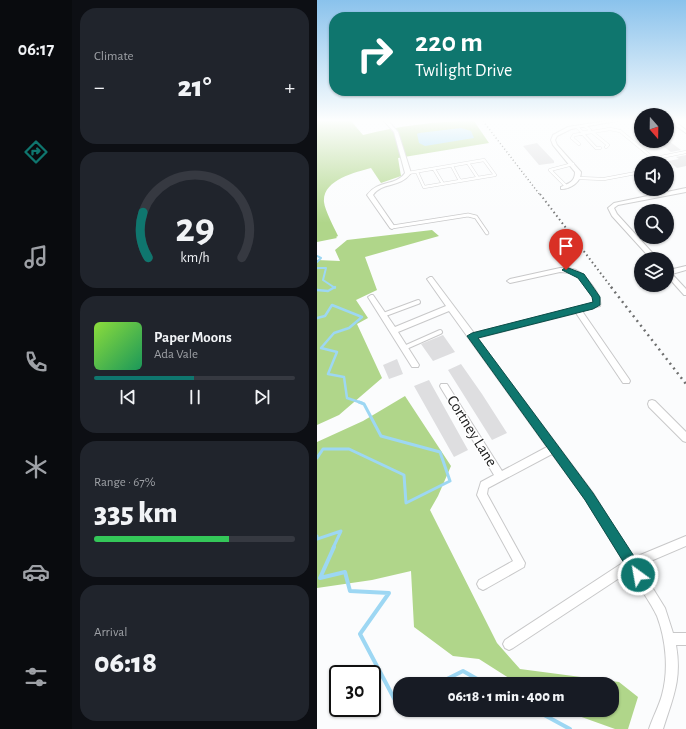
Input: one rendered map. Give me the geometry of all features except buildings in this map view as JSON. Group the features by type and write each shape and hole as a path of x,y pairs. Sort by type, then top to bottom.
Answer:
{"street":[{"path":"392,227 370,195 379,187 403,179 408,173 403,155"},
{"path":"564,155 578,172 578,178 565,188"},
{"path":"648,252 614,215 611,208 616,204 686,190"},
{"path":"674,271 686,268"},
{"path":"472,336 597,304 597,300 581,276 572,271 560,270 510,281"},
{"path":"430,279 589,496 661,612 669,639 672,671 670,689 656,729"},
{"path":"674,280 686,293"},
{"path":"371,297 415,366"},
{"path":"393,331 451,307"},
{"path":"578,310 626,381"},
{"name":"Cortney Lane","path":"444,386 500,476"},
{"path":"652,404 686,438"},
{"name":"Cortney Lane","path":"483,584 520,563 482,495 484,485 553,448"},
{"path":"509,644 631,564 686,541"},
{"path":"669,639 686,639"}],"lane":[{"path":"408,173 485,160 495,175 424,187 417,172"},
{"path":"468,163 478,178"},
{"path":"565,188 549,170 573,164"},
{"path":"452,166 460,181"},
{"path":"434,169 443,184"},
{"path":"578,178 604,179 634,173"},
{"path":"392,227 468,215 476,217 487,232"},
{"path":"383,316 418,302"},
{"path":"404,348 440,332"}],"green space":[{"path":"317,155 416,155 398,158 401,176 381,183 371,168 341,178 328,188 325,194 324,202 338,236 336,237 337,238 317,242"},
{"path":"432,230 439,236 365,257 377,290 356,300 368,318 357,324 382,378 339,415 317,425 317,260 340,261 335,250 347,240"},
{"path":"405,396 451,466 430,510 497,643 520,669 581,677 507,677 479,659 453,656 414,627 411,571 372,580 317,588 317,442 363,421"},
{"path":"619,682 638,697 628,729 615,729 582,717 619,717"}],"waterway":[{"path":"317,256 321,258 317,262"},
{"path":"317,268 326,268 323,280 334,287"},
{"path":"317,290 328,291 334,287"},
{"path":"317,318 325,316 332,305 362,317 349,328 334,333 321,348 337,352 328,374 344,377 347,398 359,402"},
{"path":"317,458 323,449 349,449 404,475 406,503 450,481 440,452 381,436 364,404 359,402"},
{"path":"317,536 317,539 341,531 333,548"},
{"path":"334,547 320,578 345,572 350,591 389,593 360,634 393,696"},
{"path":"451,677 463,671 474,677"},
{"path":"548,717 570,729"}],"railway":[{"path":"509,155 540,195"},
{"path":"540,194 612,288"},
{"path":"611,287 686,384"}],"route":[{"path":"566,270 577,273 581,276 596,297 597,304 472,336 589,496 638,575"}]}
